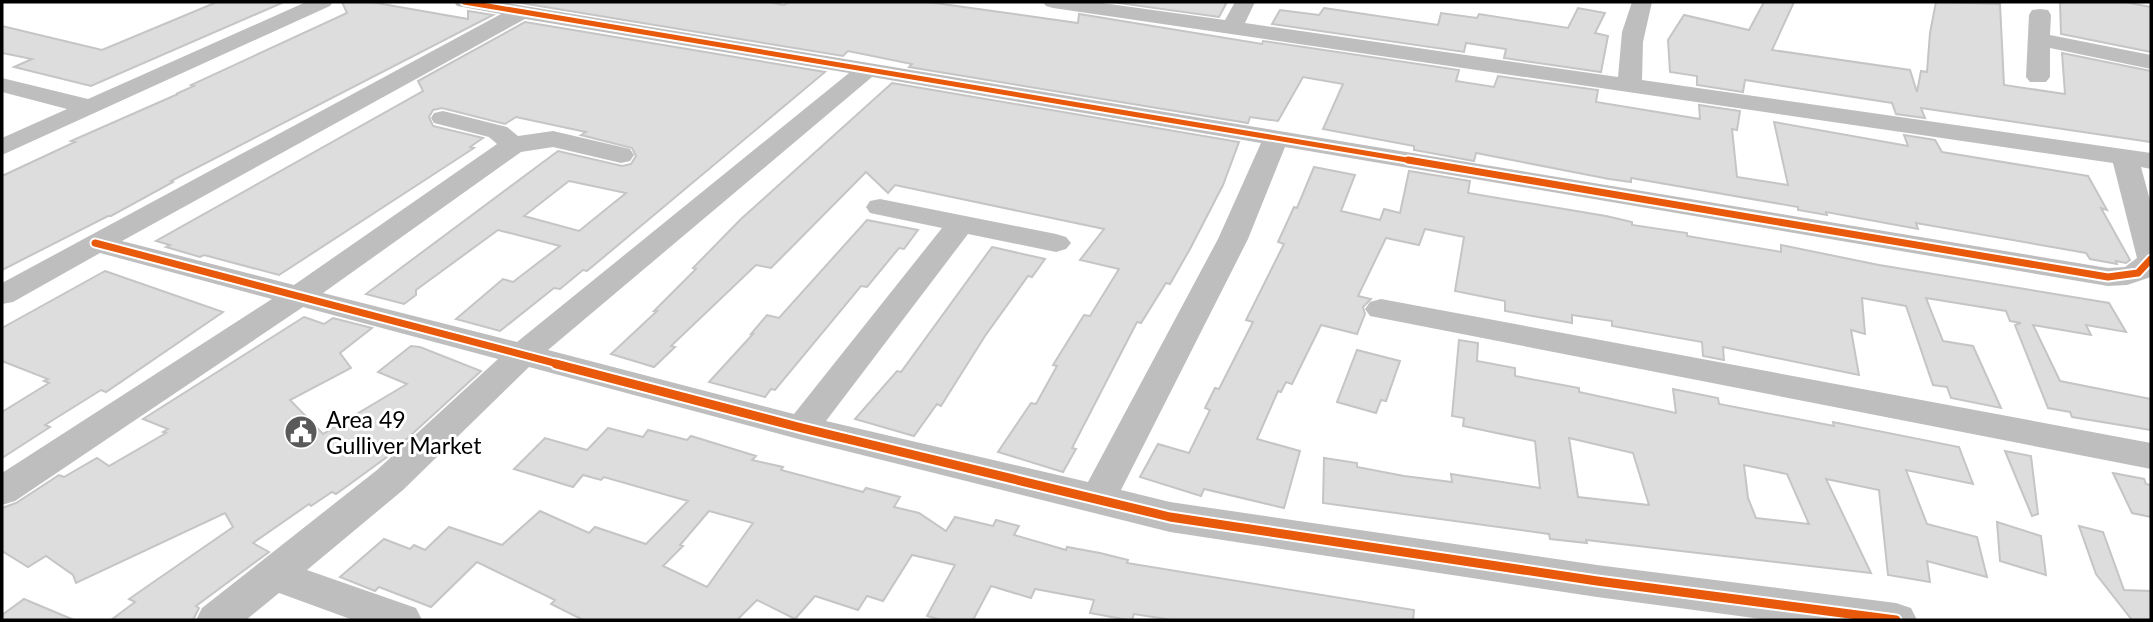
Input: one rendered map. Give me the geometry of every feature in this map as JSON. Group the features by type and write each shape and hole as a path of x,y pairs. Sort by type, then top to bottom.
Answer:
{"street":[{"path":"2,147 323,2"},
{"path":"464,2 2108,277 2138,275 2146,268 2151,258 2138,159 1054,2"},
{"path":"1231,27 1245,2"},
{"path":"1630,85 1629,56 1635,21 1642,2"},
{"path":"2,295 521,12"},
{"path":"2038,77 2040,15"},
{"path":"2039,39 2151,62"},
{"path":"216,620 390,480 523,355 867,71"},
{"path":"2,85 89,107"},
{"path":"443,118 498,132 513,145"},
{"path":"1098,498 1233,239 1276,137"},
{"path":"2,491 300,295 513,145 554,139 621,155"},
{"path":"880,207 1055,243"},
{"path":"802,428 961,223"},
{"path":"95,243 802,428 1170,517 1610,583 1896,620"},
{"path":"1381,309 2151,456"},
{"path":"275,575 401,620"}],"building":[{"path":"217,2 284,2 91,86 14,67 32,59 2,53 2,26 102,50"},
{"path":"342,2 371,2 468,19 468,11 493,15 171,181 173,182 111,216 2,270 2,176 75,142 71,141 178,94 194,86 191,85 347,13"},
{"path":"515,2 769,2 784,5 789,2 928,2 1078,23 1079,14 1262,44 1263,41 1459,70 1456,81 1494,87 1498,76 1598,90 1596,102 1700,119 1699,105 1740,111 1737,130 1732,129 1737,177 1788,185 1774,122 1908,146 1904,135 1935,140 1942,152 2088,176 2107,210 2101,208 2130,260 2126,263 2116,261 2117,264 2090,259 2086,253 1916,223 1918,229 1826,212 1827,215 1798,210 1798,207 1631,178 1631,182 1609,179 1476,153 1474,161 1414,150 1414,146 1323,129 1343,84 1303,77 1278,121 1250,117 1248,123 909,67 912,64 848,51 843,56"},
{"path":"1112,2 1227,2 1219,17"},
{"path":"1764,2 1794,2 1772,50 1910,70 1917,92 1921,71 1927,72 1936,2 2000,4 2004,85 2065,94 2062,53 2151,71 2151,142 1921,108 1925,118 1896,114 1892,103 1745,80 1743,92 1697,85 1697,76 1670,72 1668,40 1684,15 1749,30"},
{"path":"2060,2 2125,2 2151,7 2151,52 2061,34"},
{"path":"1324,8 1438,25 1441,13 1477,18 1479,14 1568,28 1578,8 1605,13 1595,33 1608,36 1601,72 1504,58 1506,49 1466,43 1464,52 1272,24 1280,10 1319,15"},
{"path":"525,22 825,72 587,271 583,270 560,289 554,288 500,331 456,319 503,279 513,282 560,246 498,230 416,290 416,295 404,304 366,294 558,151 622,166 631,164 636,156 632,148 581,135 586,132 516,117 505,124 442,108 433,110 429,117 433,126 483,138 470,147 474,148 279,275 204,255 200,257 166,247 170,245 156,241 423,91 418,81","holes":["569,181 626,193 579,231 524,216"]},
{"path":"892,83 1239,142 1223,185 1190,249 1170,284 1166,283 1141,323 1137,322 1072,448 1076,449 1063,472 998,452 1031,403 1036,404 1057,366 1053,365 1084,315 1090,316 1119,269 1080,260 1104,229 895,185 888,193 866,172 771,268 756,265 671,346 675,347 654,367 611,354 657,311 654,311 741,219"},
{"path":"1314,167 1355,175 1341,211 1380,220 1384,209 1400,213 1409,171 1470,181 1468,193 1606,216 1632,222 1632,225 1687,233 1687,236 1781,252 1781,245 1879,265 2109,303 2126,332 2086,325 2091,335 2033,325 2060,381 2151,399 2151,430 2072,417 2070,412 2048,408 2015,325 2021,323 2010,321 2006,311 1926,298 1943,341 1973,346 2001,408 1951,398 1947,387 1933,385 1906,306 1862,298 1865,334 1851,330 1859,375 1723,347 1724,360 1703,356 1702,342 1612,326 1612,321 1572,315 1572,323 1505,311 1505,301 1455,291 1464,237 1425,229 1419,245 1386,238 1358,296 1371,299 1363,307 1365,314 1357,334 1321,325 1292,384 1286,382 1281,392 1278,391 1257,439 1300,451 1284,508 1204,489 1201,496 1140,477 1158,444 1189,453 1210,410 1205,408 1215,388 1219,389 1253,322 1246,320 1284,244 1278,242 1294,207 1297,208"},
{"path":"867,220 918,230 904,249 899,248 867,287 861,286 775,390 771,389 765,397 709,382 767,315 779,318"},
{"path":"992,247 1045,259 1032,277 1028,276 985,336 941,406 937,404 914,436 855,419 897,371 901,372"},
{"path":"105,271 223,312 106,392 101,390 45,425 50,427 2,458 2,412 49,383 44,381 48,379 2,361 2,328"},
{"path":"304,317 324,324 333,318 372,328 340,353 351,368 290,400 323,434 407,384 378,372 411,346 481,371 387,457 336,494 332,492 311,506 309,504 253,543 269,552 196,606 199,608 193,620 111,620 135,602 129,599 233,527 225,513 76,583 73,575 46,556 28,567 2,551 2,508 16,503 59,475 64,477 97,458 109,466 166,433 163,432 168,429 143,419"},
{"path":"1459,340 1478,343 1477,361 1515,368 1515,376 1579,388 1579,392 1676,413 1673,389 1718,398 1719,404 1834,426 1833,422 1959,447 1973,484 1906,470 1927,524 1977,537 1987,577 1927,561 1930,582 1888,575 1879,490 1826,479 1871,573 1586,540 1587,543 1550,539 1549,534 1323,503 1324,458 1357,463 1357,467 1404,476 1452,482 1451,474 1540,488 1535,441 1463,426 1464,418 1452,416","holes":["1569,438 1633,453 1649,505 1578,497","1744,465 1787,474 1809,524 1756,518 1748,498"]},
{"path":"1357,350 1400,361 1386,401 1381,400 1376,413 1337,402"},
{"path":"608,428 643,437 648,430 687,440 691,436 756,456 752,460 783,467 781,470 863,492 866,488 900,497 894,507 919,513 946,531 955,517 993,526 996,520 1019,526 1014,535 1066,550 1067,547 1128,560 1127,563 1414,610 1413,620 1172,620 1134,614 1132,620 1128,620 1090,613 1094,600 1035,589 1031,598 991,586 973,620 941,620 927,616 955,565 912,555 883,601 867,596 858,610 815,596 795,619 757,600 737,620 583,620 551,604 555,600 477,562 431,607 379,587 375,591 340,577 384,539 410,549 414,545 425,550 449,527 502,545 540,511 589,533 595,527 646,544 688,501 604,477 601,480 583,475 573,487 514,469 545,438 587,450","holes":["709,511 753,523 707,587 663,566 683,546 680,545"]},
{"path":"2005,451 2031,456 2038,514 2032,516"},
{"path":"2113,473 2144,479 2146,484 2151,485 2151,517 2132,513"},
{"path":"1997,522 2041,536 2046,575 2000,561"},
{"path":"2079,526 2103,532 2124,590 2151,591 2151,620 2132,620 2096,574"},
{"path":"24,599 74,620 2,620 2,615"}],"cycle path":[{"path":"464,2 2108,277 2138,273 2151,259"},
{"path":"95,243 802,428 1170,517 1597,581 1896,620"}],"place":[{"name":"Area 49 Gulliver Market","path":"301,432"}]}
